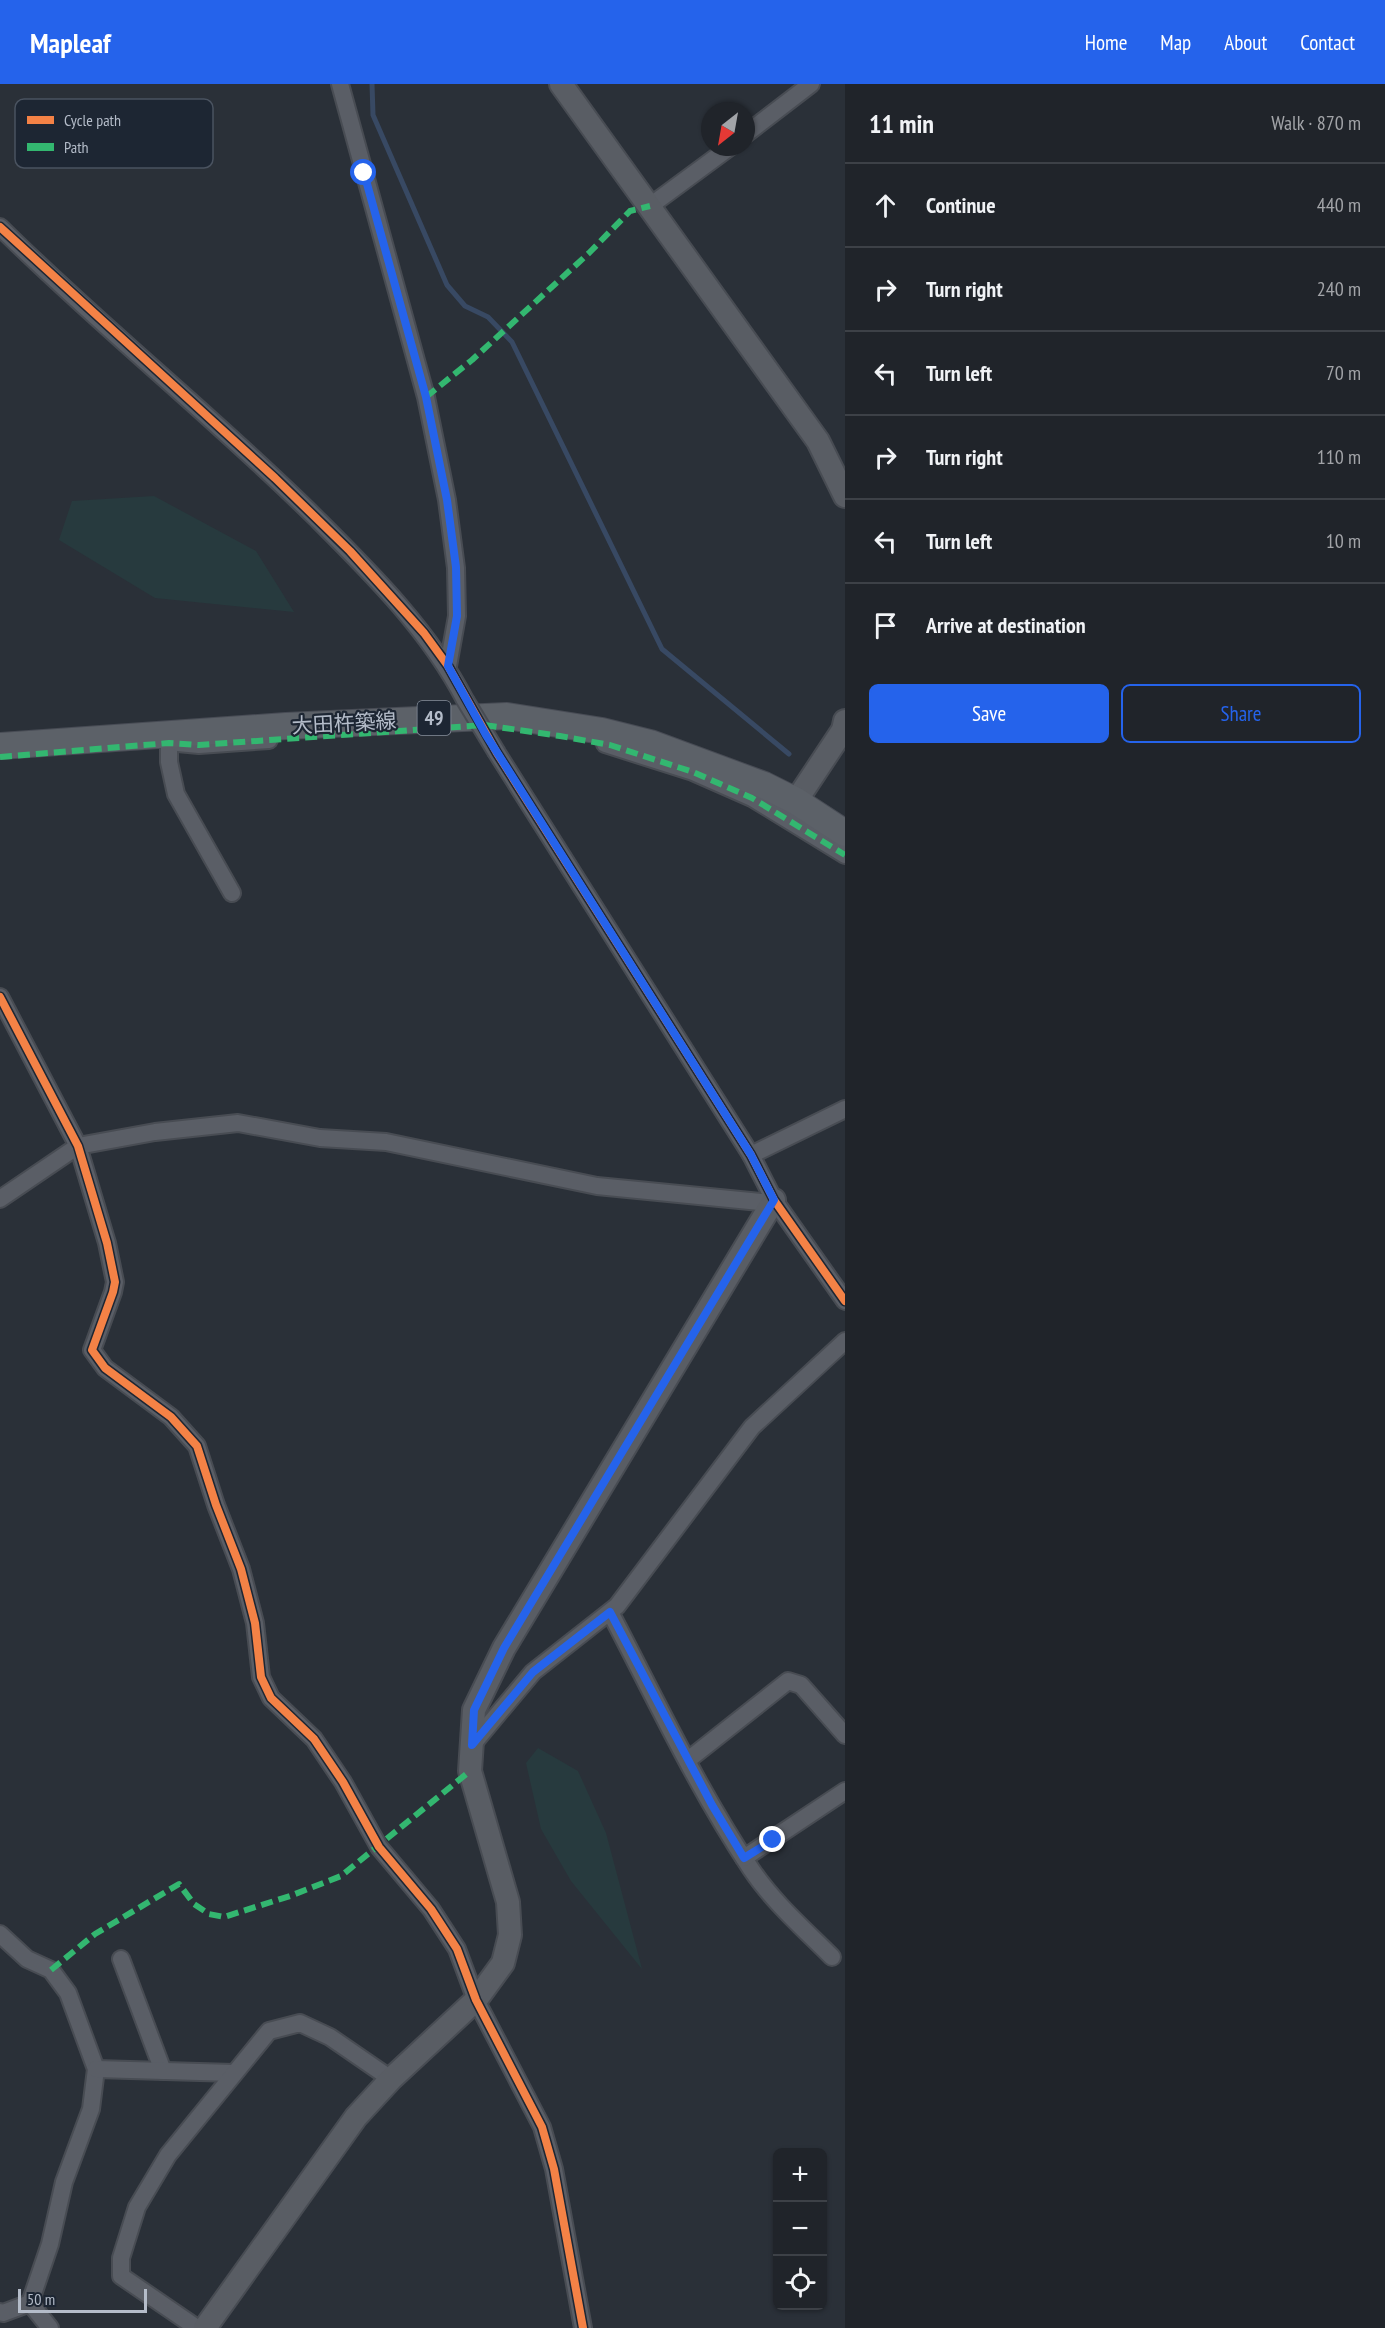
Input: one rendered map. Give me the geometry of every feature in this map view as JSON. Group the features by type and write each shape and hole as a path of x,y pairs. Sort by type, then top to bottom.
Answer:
{"main road":[{"name":"大田杵築線","path":"0,746 47,741 169,739 286,726 507,716 602,731 650,743 764,785 796,801 845,832"}],"street":[{"path":"340,84 426,397 445,488 456,567 457,616 448,666"},
{"path":"561,84 818,441 845,496"},
{"path":"755,127 811,84"},
{"path":"650,206 718,156"},
{"path":"3,238 275,478 350,551 424,633 448,666 465,700 497,753 751,1155 772,1201 845,1300"},
{"path":"796,801 843,730 845,721"},
{"path":"0,757 169,739 199,745 484,725 610,745 693,772 752,798 845,855"},
{"path":"169,739 169,762 176,794 232,893"},
{"path":"0,997 78,1146 106,1243 114,1292 92,1350 105,1368 171,1417 197,1446 216,1505 241,1569 255,1623 261,1677 271,1698 314,1739 343,1782 380,1847 431,1909 457,1949 476,2000 542,2127 554,2169 583,2328"},
{"path":"751,1155 845,1109"},
{"path":"0,1199 78,1146 155,1132 238,1123 320,1138 386,1142 597,1186 772,1201"},
{"path":"205,2328 356,2117 391,2079 476,2000 503,1963 510,1935 508,1902 470,1771 474,1710 504,1648 772,1201"},
{"path":"472,1745 533,1672 610,1612 651,1564 752,1427 845,1341"},
{"path":"610,1612 688,1760 744,1858 780,1904 832,1957"},
{"path":"688,1760 788,1681 801,1685 845,1735"},
{"path":"744,1858 845,1791"},
{"path":"0,1934 27,1959 51,1970 68,1993 96,2069 91,2109 64,2182 50,2244 30,2303"},
{"path":"121,1959 163,2071"},
{"path":"197,2328 121,2276 121,2258 137,2207 168,2155 268,2031 300,2023 330,2037 391,2079"},
{"path":"96,2069 234,2073"},
{"path":"0,2312 3,2313 30,2303"},
{"path":"30,2303 50,2328"}],"green space":[{"path":"154,496 256,551 294,612 155,598 59,540 72,501"},
{"path":"538,1748 578,1771 606,1833 642,1969 571,1881 541,1829 526,1763"}],"waterway":[{"path":"372,84 373,115 447,285 465,306 488,317 512,342 662,649 789,754"}],"marked path":[{"path":"426,397 472,360 589,253 630,211 650,206"},
{"path":"0,757 169,743 199,745 484,725 610,745 693,772 752,798 845,855"},
{"path":"51,1970 95,1934 179,1884 194,1904 209,1914 224,1917 290,1896 341,1876 470,1771"}],"cycle path":[{"path":"0,227 275,478 350,551 424,633 448,666 497,753 751,1155 774,1200 845,1301"},
{"path":"0,997 78,1146 107,1243 115,1282 92,1350 105,1368 171,1417 197,1446 216,1505 241,1569 255,1623 261,1677 271,1698 314,1739 343,1782 379,1847 431,1909 457,1949 476,2000 542,2127 554,2169 583,2328"}],"route":[{"path":"364,173 432,419 447,500 456,567 457,616 448,666 486,735 751,1155 774,1200 770,1203 504,1648 474,1710 472,1745 533,1672 610,1612 712,1805 744,1858 773,1840"}]}
